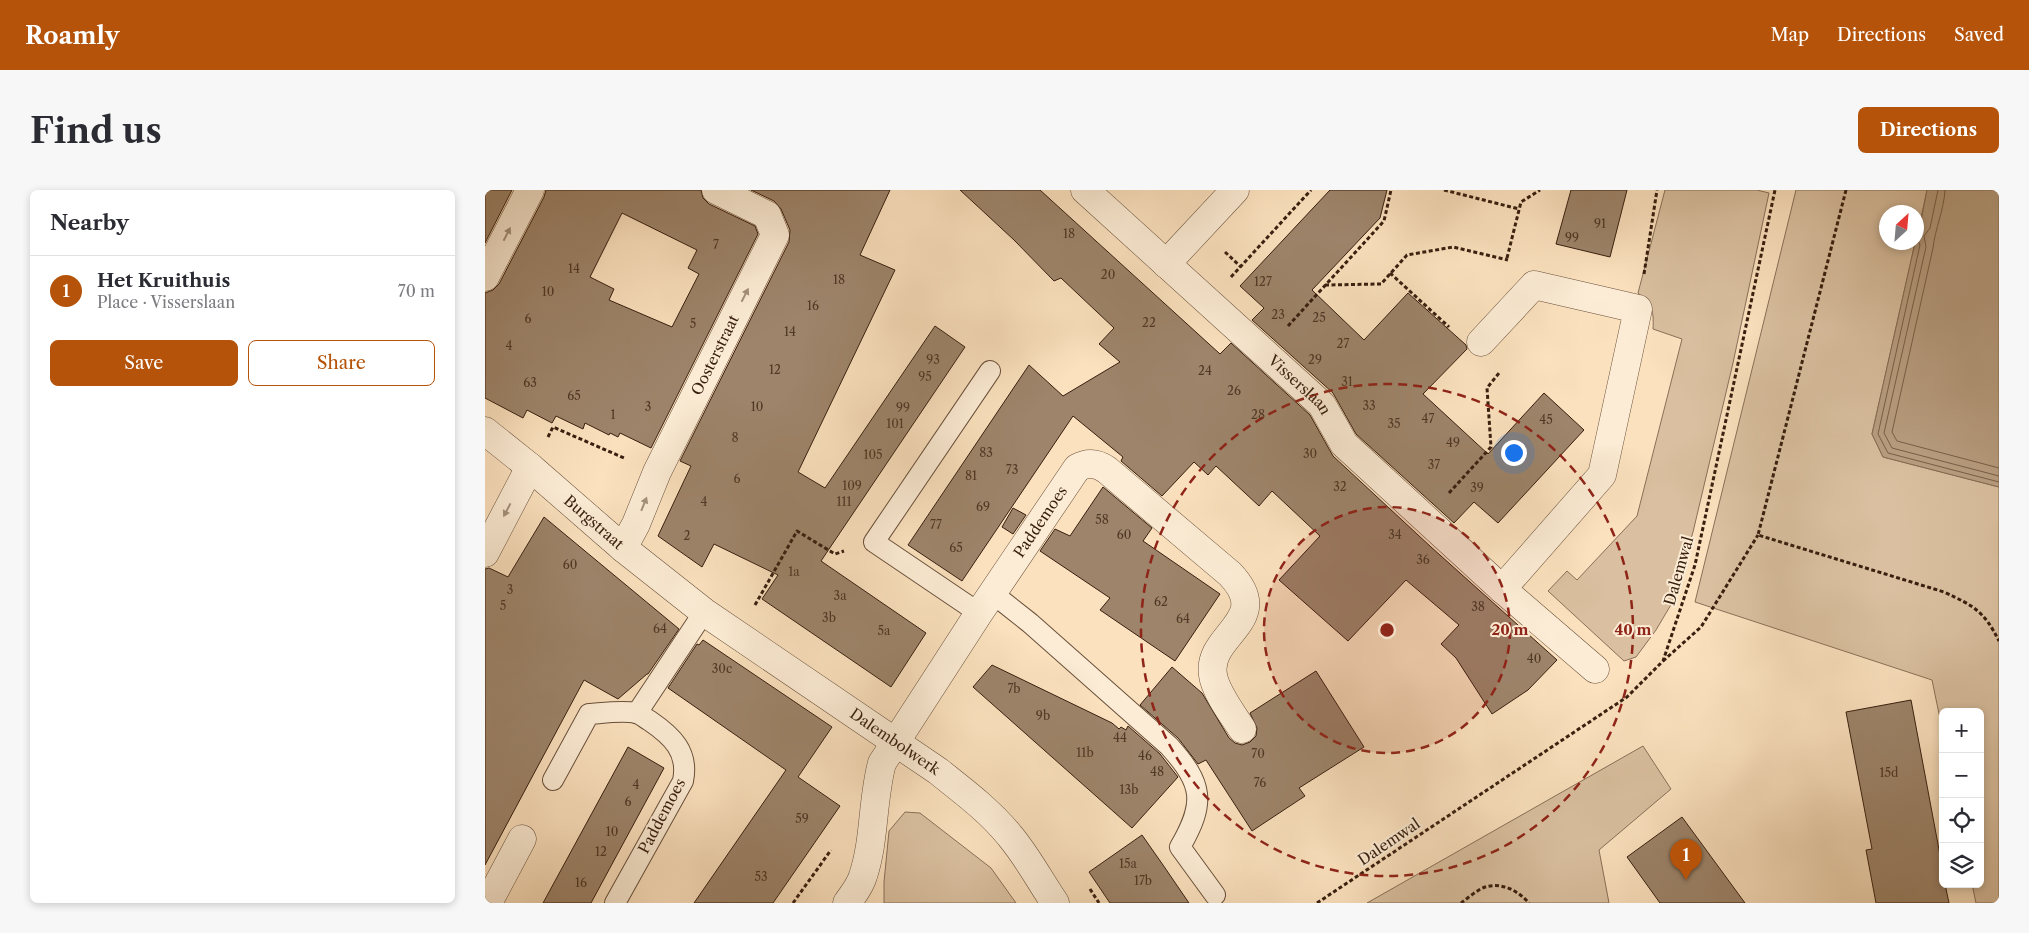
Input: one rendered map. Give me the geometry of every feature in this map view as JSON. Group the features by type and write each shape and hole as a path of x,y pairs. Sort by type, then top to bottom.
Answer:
{"street":[{"path":"485,278 530,190"},
{"name":"Oosterstraat","path":"623,548 636,524 657,472 775,235 767,216 716,190"},
{"name":"Visserslaan","path":"1085,190 1322,405 1344,444 1502,589 1595,669"},
{"path":"1166,264 1235,190"},
{"path":"1469,338 1534,285 1638,310 1602,475 1502,589"},
{"name":"Burgstraat","path":"495,439 623,548 704,612"},
{"name":"Paddemoes","path":"847,903 863,878 868,856 877,783 882,762 985,603 1077,468 1084,464 1099,465 1241,585 1245,597 1241,622 1218,651 1212,674 1216,686 1242,729"},
{"path":"485,553 530,467"},
{"name":"Dalembolwerk","path":"704,612 938,771 991,815 1011,837 1055,903"},
{"path":"488,903 521,839"}],"lane":[{"path":"990,372 875,542 985,603 1030,623 1169,746 1189,769 1197,785 1197,803 1194,820 1180,847 1215,895"},
{"path":"553,780 589,714 637,713 704,612"},
{"name":"Paddemoes","path":"615,903 683,781 685,770 683,757 671,738 637,713"}],"path":[{"path":"1304,190 1305,197"},
{"path":"1225,276 1229,280 1311,190"},
{"path":"1283,332 1384,220 1391,190"},
{"path":"1444,190 1519,209"},
{"path":"1507,258 1521,202 1540,190"},
{"path":"1638,310 1657,190"},
{"name":"Dalemwal","path":"1317,903 1627,697 1663,661 1695,565 1775,190"},
{"path":"1663,661 1701,627 1758,535 1845,190"},
{"path":"1325,286 1381,284 1407,255 1453,247 1507,258 1534,285"},
{"path":"1390,273 1469,338"},
{"path":"1447,494 1491,447 1487,388 1500,374 1493,367"},
{"path":"495,439 525,427 547,438 553,427 657,472"},
{"path":"752,610 797,531 835,554 875,542"},
{"path":"1758,535 1944,592 1972,605 1984,616 1999,641"},
{"path":"1461,903 1485,888 1501,886 1518,891 1529,903"}],"shaded area":[{"path":"1665,190 1757,190 1769,193 1733,363 1693,532 1672,603 1656,630 1636,657 1624,661 1548,591 1567,571 1577,580 1637,516 1682,339 1653,329 1651,308 1638,293"},
{"path":"1796,190 1927,190 1924,205 1879,205 1879,250 1913,250 1872,434 1883,457 1999,487 1999,903 1976,903 1973,888 1984,888 1984,708 1939,708 1939,714 1932,680 1695,602"},
{"path":"1643,746 1671,789 1599,850 1609,903 1367,903"},
{"path":"905,812 920,813 991,868 1016,903 884,903 889,831"}],"water":[{"path":"1927,190 1999,190 1999,487 1883,457 1872,434 1913,250 1924,250 1924,206"}],"building":[{"path":"485,190 512,190 485,243"},
{"path":"546,190 701,190 703,198 709,204 755,226 758,234 651,448 620,433 618,437 610,433 609,435 585,423 583,429 556,416 552,423 527,410 523,418 485,398 485,293 493,290 499,284","holes":["622,213 697,250 688,268 699,274 672,327 609,300 614,289 590,277"]},
{"path":"751,190 890,190 860,255 895,270 798,472 825,488 935,326 965,347 821,561 926,633 891,687 762,599 778,575 714,544 702,567 658,536 691,466 680,461 789,242 790,230 781,209 774,201"},
{"path":"960,190 1040,190 1220,354 1231,343 1310,415 1333,456 1557,660 1528,690 1492,714 1456,658 1441,644 1459,625 1406,580 1348,641 1279,580 1320,536 1272,491 1259,506 1216,466 1208,475 1194,462 1162,496 1121,461 1123,457 1073,416 962,581 908,545 1029,365 1063,396 1120,362 1099,344 1114,328 1061,278 1054,281 1014,240"},
{"path":"1330,190 1387,190 1380,218 1312,290 1364,340 1408,293 1466,345 1467,349 1423,394 1488,454 1544,393 1584,430 1498,523 1474,502 1454,523 1356,434 1333,393 1252,320 1264,308 1240,286"},
{"path":"1571,190 1627,190 1610,257 1556,244"},
{"path":"1103,487 1152,528 1143,541 1220,594 1175,661 1100,610 1110,598 1040,551 1055,529 1070,536"},
{"path":"1013,508 1026,515 1013,534 1002,527"},
{"path":"544,517 679,629 648,674 618,699 584,680 485,865 485,569 489,568 508,577"},
{"path":"703,640 832,727 798,777 840,806 773,903 694,903 786,770 668,688 697,644 699,645"},
{"path":"992,665 1112,723 1119,729 1121,727 1126,730 1128,726 1160,754 1178,777 1132,828 973,687"},
{"path":"1172,667 1202,693 1229,738 1235,743 1242,745 1250,742 1256,736 1257,728 1250,713 1316,671 1364,747 1299,788 1305,796 1252,831 1206,760 1198,764 1178,738 1140,705"},
{"path":"1911,700 1939,850 1939,888 1946,888 1949,903 1876,903 1866,850 1872,849 1846,712"},
{"path":"628,747 664,768 591,903 543,903"},
{"path":"1682,817 1745,903 1660,903 1627,857"},
{"path":"1142,835 1189,903 1110,903 1089,872"}],"place":[{"name":"Het Kruithuis","path":"1686,880"}]}
